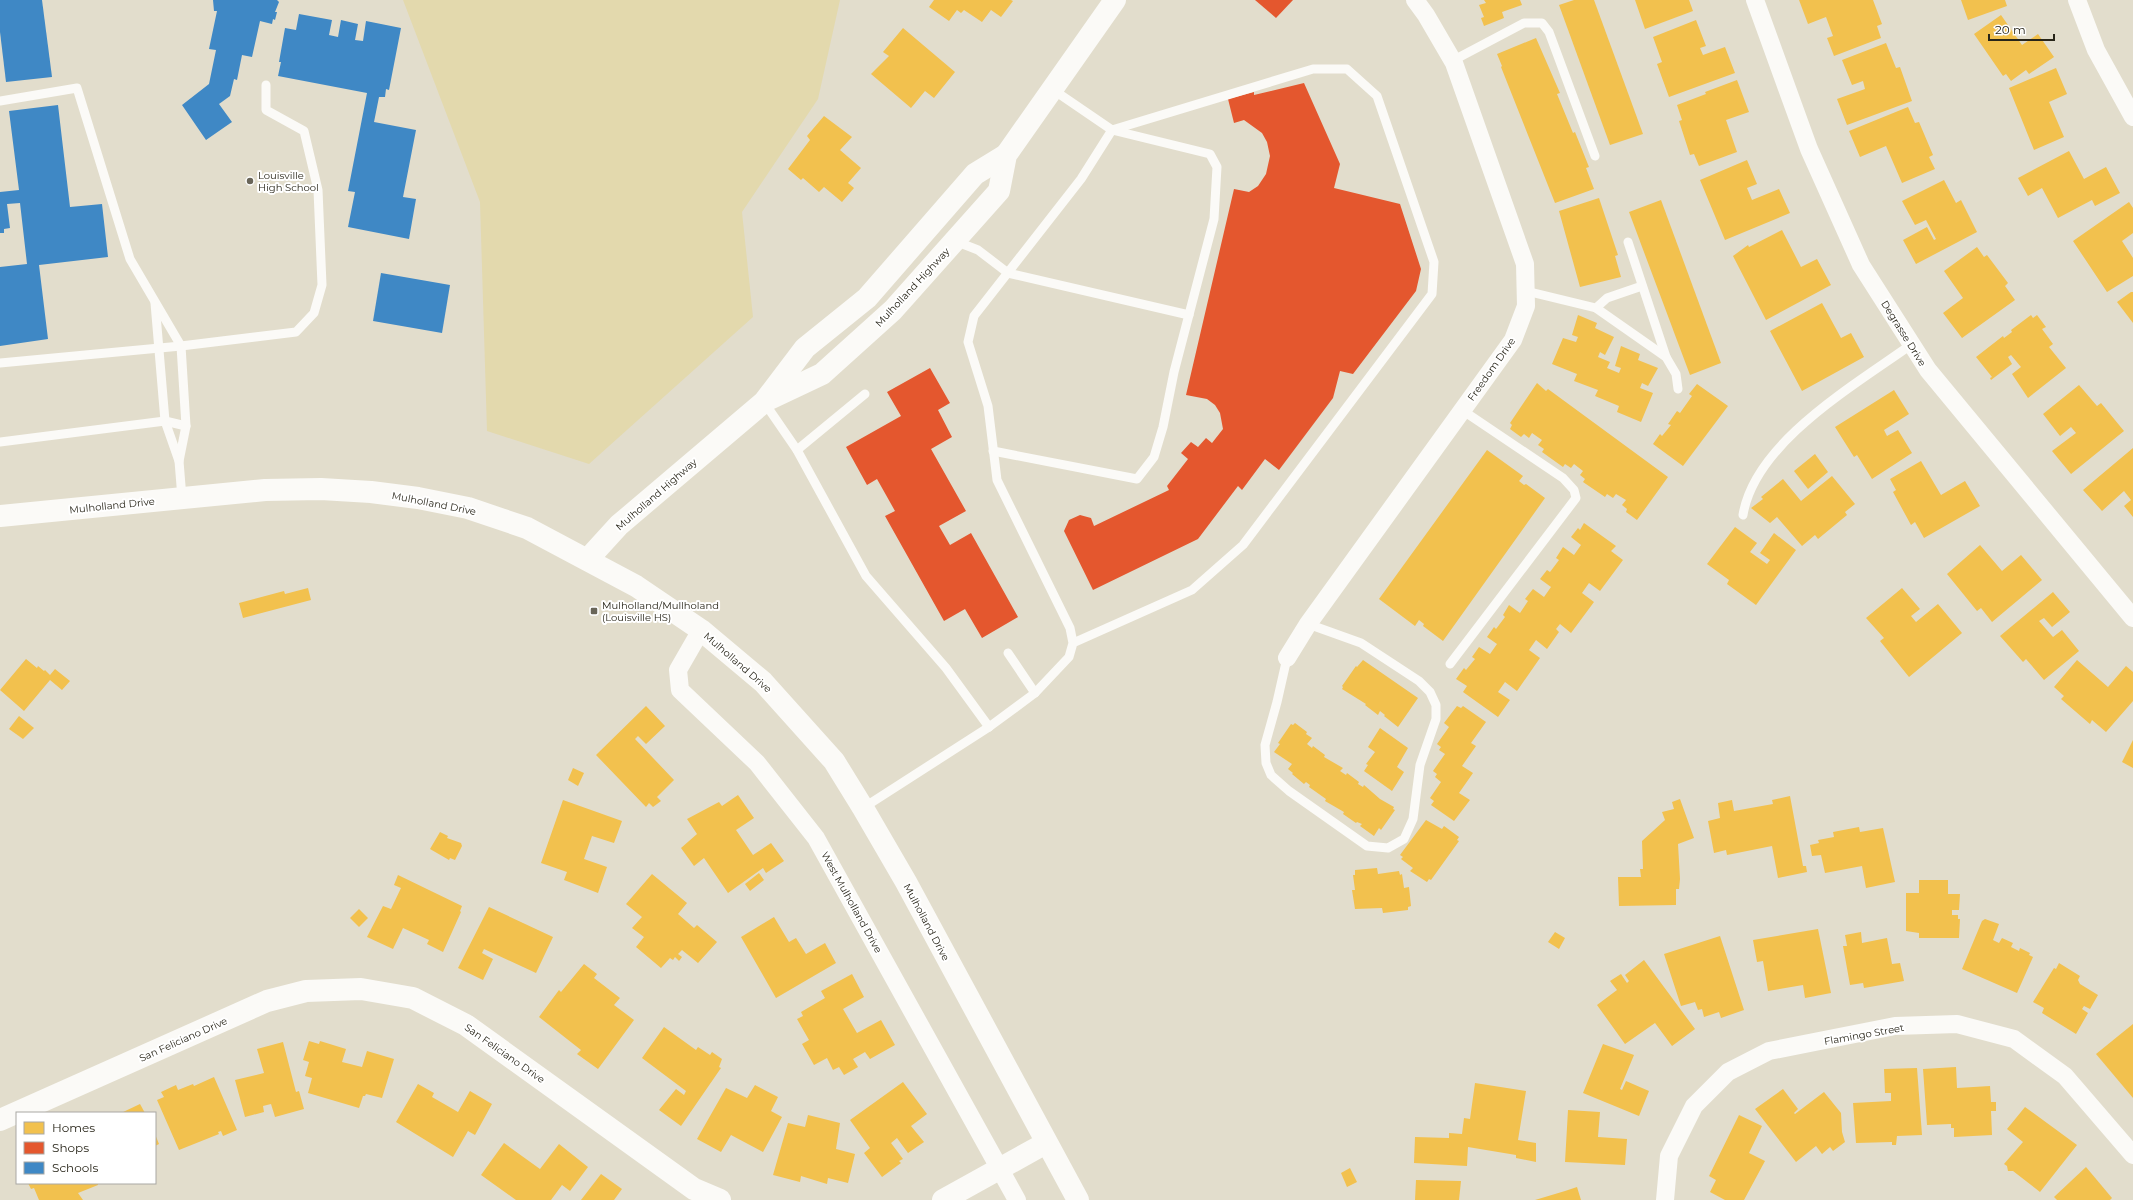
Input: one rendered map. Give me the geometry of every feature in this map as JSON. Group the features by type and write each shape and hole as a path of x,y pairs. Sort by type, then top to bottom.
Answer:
{"main road":[{"name":"Mulholland Highway","path":"588,559 619,525 764,402 805,348 867,298 975,174 1006,155 1115,0"},
{"name":"Mulholland Highway","path":"764,402 822,374 893,310 999,191 1006,155"},
{"name":"Mulholland Drive","path":"0,516 265,490 321,489 418,498 468,508 527,528 588,559 636,586 701,630 763,682 805,726 834,761 906,882 1078,1200"},
{"name":"San Feliciano Drive","path":"18,1112 267,1001 306,991 361,989 413,998 466,1025 694,1189 720,1200"},
{"name":"San Feliciano Drive","path":"0,1120 16,1113"},
{"path":"943,1200 1046,1143"}],"street":[{"name":"Freedom Drive","path":"1286,658 1308,624 1513,340 1526,306 1526,264 1452,61 1426,15 1415,0"},
{"name":"Degrasse Drive","path":"1755,0 1809,149 1861,265 1928,370 2133,618"},
{"path":"2077,0 2096,50 2133,117"},
{"name":"West Mulholland Drive","path":"701,630 678,670 680,690 757,763 816,838 1017,1200"},
{"name":"Flamingo Street","path":"1665,1200 1669,1156 1694,1106 1728,1072 1769,1051 1895,1026 1957,1024 2014,1039 2066,1076 2133,1155"}],"lane":[{"path":"1452,61 1524,23 1542,23 1550,32 1595,156"},
{"path":"863,808 989,727 1035,693 1069,657 1073,643 1070,628 997,480 988,406 968,342 974,316 1081,179 1112,130 1313,69 1347,69 1377,96 1434,262 1432,294 1243,545 1192,590 1073,643"},
{"path":"0,363 180,346 296,332 314,313 322,285 318,190 304,131 266,110 266,85"},
{"path":"0,101 77,88 130,259 180,346 186,426 179,461"},
{"path":"993,450 1138,479 1154,457 1214,219 1217,167 1210,154 1112,130 1052,89"},
{"path":"955,241 978,250 1008,273 1189,315"},
{"path":"1628,242 1666,357 1676,374 1678,389"},
{"path":"1596,308 1607,298 1642,286"},
{"path":"1526,291 1596,308 1666,357"},
{"path":"154,301 157,348 165,421 179,461 182,498"},
{"path":"1744,515 1746,500 1758,476 1784,442 1810,418 1912,344"},
{"path":"797,450 865,394"},
{"path":"764,402 797,450 866,576 946,668 989,727"},
{"path":"1450,664 1576,498 1574,490 1563,478 1462,410"},
{"path":"0,442 165,421 186,426"},
{"path":"1286,658 1277,702 1265,745 1266,763 1271,775 1288,791 1367,846 1388,848 1404,839 1413,819 1420,766 1436,719 1436,705 1430,692 1419,681 1361,643 1308,624"},
{"path":"1008,653 1035,693"}],"shaded area":[{"path":"403,0 840,0 818,99 742,212 753,317 589,464 487,431 480,202"}],"building: Homes":[{"path":"934,0 1013,1 1001,17 991,10 982,22 964,10 961,13 957,10 949,21 929,7"},
{"path":"1484,0 1520,0 1522,5 1502,12 1504,18 1484,26 1481,18 1484,17 1479,5 1486,3"},
{"path":"1574,0 1594,0 1643,134 1610,145 1559,5"},
{"path":"1635,0 1689,0 1693,11 1645,29"},
{"path":"1799,0 1873,0 1882,24 1877,26 1881,38 1834,56 1827,38 1833,36 1826,17 1808,24"},
{"path":"1961,0 2005,0 2007,6 1968,20"},
{"path":"2001,15 2022,45 2038,34 2054,57 2029,74 2026,70 2011,81 2006,74 2003,76 1974,34"},
{"path":"1696,20 1706,46 1700,48 1703,55 1725,47 1735,73 1669,97 1657,64 1662,62 1653,37"},
{"path":"903,28 955,72 934,98 925,91 911,108 871,74 889,56 883,52"},
{"path":"1536,38 1560,93 1557,94 1573,133 1575,132 1589,167 1586,168 1594,189 1555,203 1497,54"},
{"path":"1886,43 1896,68 1900,67 1912,101 1847,125 1837,99 1865,89 1863,81 1852,85 1842,60"},
{"path":"2056,68 2067,94 2049,102 2064,137 2034,150 2009,88"},
{"path":"1737,80 1749,112 1726,120 1737,152 1699,166 1694,154 1690,155 1679,121 1682,120 1677,105 1706,94 1705,92"},
{"path":"1908,107 1915,123 1919,122 1933,155 1929,157 1935,169 1902,183 1886,146 1860,157 1849,131"},
{"path":"824,116 852,137 840,150 861,168 848,183 854,188 842,202 824,187 819,192 803,178 801,180 788,169 810,140 807,136"},
{"path":"2069,151 2084,179 2106,167 2120,193 2095,206 2092,200 2058,218 2042,188 2028,196 2018,178"},
{"path":"1747,160 1757,184 1747,188 1752,200 1779,189 1790,213 1725,240 1700,180"},
{"path":"1944,180 1956,203 1961,200 1977,232 1916,264 1903,240 1927,227 1934,240 1936,239 1926,220 1915,225 1902,201"},
{"path":"1599,198 1618,255 1615,256 1621,277 1580,287 1559,211"},
{"path":"1661,200 1721,363 1690,375 1629,212"},
{"path":"2129,202 2133,208 2133,233 2122,241 2133,258 2133,276 2107,292 2073,241"},
{"path":"1782,230 1801,267 1817,259 1831,285 1766,320 1733,256 1748,245 1749,247"},
{"path":"1977,247 1984,257 1987,255 2008,283 2005,286 2015,300 1962,338 1943,313 1963,298 1944,271"},
{"path":"2133,292 2133,323 2117,302"},
{"path":"1822,303 1841,338 1851,333 1864,357 1802,391 1770,331"},
{"path":"1578,315 1597,323 1595,328 1614,337 1605,355 1600,352 1598,357 1610,362 1607,368 1619,373 1621,368 1615,366 1621,346 1640,354 1638,360 1658,368 1648,386 1642,383 1640,388 1653,393 1641,422 1617,412 1619,406 1595,396 1598,390 1574,381 1577,374 1552,364 1563,338 1576,342 1578,337 1572,335"},
{"path":"2031,315 2033,318 2037,315 2046,327 2042,329 2053,344 2049,347 2066,368 2028,398 2012,374 2021,367 2011,355 2008,357 2012,364 1991,380 1990,378 1992,377 1976,357 2003,336 2004,338 2012,332 2011,330"},
{"path":"1537,383 1546,391 1548,389 1668,477 1637,520 1626,512 1627,509 1622,505 1626,500 1616,494 1613,498 1607,494 1605,497 1583,482 1585,479 1580,475 1583,471 1574,464 1571,468 1565,464 1563,467 1542,452 1544,449 1538,445 1542,440 1532,433 1529,438 1524,434 1521,437 1510,429 1512,425 1510,423"},
{"path":"1697,384 1728,406 1683,466 1653,444 1660,434 1662,436 1671,425 1668,424 1677,411 1680,413 1692,396 1689,394"},
{"path":"2079,385 2097,406 2101,403 2124,431 2071,474 2052,451 2076,433 2071,427 2060,436 2043,414"},
{"path":"1894,390 1909,414 1884,430 1887,436 1898,430 1912,453 1872,479 1857,455 1854,457 1835,427"},
{"path":"2133,448 2133,517 2124,506 2131,500 2124,491 2102,511 2083,490"},
{"path":"1487,450 1523,476 1519,481 1524,485 1526,484 1545,498 1443,641 1423,626 1424,624 1419,620 1415,626 1379,599"},
{"path":"1815,454 1828,472 1808,489 1794,471"},
{"path":"1921,461 1941,495 1965,481 1980,506 1924,538 1915,522 1911,525 1893,492 1896,490 1890,479"},
{"path":"1832,476 1855,504 1845,512 1847,515 1818,539 1815,535 1802,546 1777,517 1770,523 1751,508 1763,499 1761,497 1783,479 1801,501"},
{"path":"1584,523 1616,546 1611,551 1623,560 1600,591 1589,583 1582,593 1594,602 1571,633 1560,624 1556,629 1559,632 1547,649 1536,640 1529,650 1540,658 1517,691 1505,682 1498,692 1510,700 1498,717 1463,692 1467,686 1456,679 1464,668 1466,670 1475,659 1472,657 1479,647 1490,654 1497,644 1487,637 1494,627 1496,629 1505,617 1503,615 1509,605 1520,613 1528,601 1525,599 1533,589 1544,597 1551,587 1540,579 1547,570 1550,572 1559,560 1556,558 1563,547 1574,555 1581,545 1571,537 1578,528 1580,530"},
{"path":"1735,527 1757,543 1750,552 1767,564 1770,560 1760,553 1774,533 1796,550 1756,605 1727,584 1729,580 1707,564"},
{"path":"1980,545 2002,571 2021,555 2042,580 1992,622 1981,608 1977,611 1947,574"},
{"path":"308,588 311,600 243,618 239,603 284,591 285,594"},
{"path":"1902,588 1920,609 1911,616 1916,622 1938,604 1962,633 1909,677 1880,641 1884,638 1866,618"},
{"path":"2053,592 2070,612 2052,627 2044,618 2039,621 2053,637 2062,630 2079,651 2044,680 2026,659 2023,662 2000,636"},
{"path":"26,659 37,668 38,666 44,671 45,670 50,675 55,669 70,681 62,690 50,680 24,711 0,690"},
{"path":"1363,660 1418,698 1398,727 1380,711 1378,715 1365,705 1366,704 1342,689 1342,686 1356,666 1357,667"},
{"path":"2077,660 2108,687 2126,666 2133,672 2133,701 2106,732 2092,720 2090,724 2061,699 2064,696 2054,687"},
{"path":"646,706 665,726 646,744 638,736 635,739 674,780 657,797 661,801 653,807 649,803 646,807 596,755"},
{"path":"1457,706 1461,708 1463,706 1486,722 1471,743 1476,746 1462,766 1473,773 1459,793 1470,800 1454,821 1431,805 1434,801 1430,798 1441,782 1435,777 1437,774 1433,771 1445,754 1439,750 1441,747 1437,744 1449,727 1444,723"},
{"path":"19,716 34,728 23,739 9,729"},
{"path":"1295,723 1312,738 1307,744 1312,748 1313,746 1325,755 1324,757 1343,768 1340,771 1346,775 1347,773 1359,782 1358,784 1363,787 1364,785 1380,799 1394,807 1393,809 1395,810 1381,830 1379,828 1374,836 1360,826 1362,824 1356,823 1343,814 1344,812 1325,801 1326,799 1309,787 1310,785 1306,782 1304,784 1292,774 1293,773 1288,769 1292,764 1274,752 1280,744 1278,743 1291,724 1293,725"},
{"path":"1380,728 1408,748 1397,767 1404,772 1392,791 1364,771 1368,765 1366,764 1375,752 1368,747"},
{"path":"2133,740 2133,768 2122,762"},
{"path":"573,768 584,773 578,786 568,780"},
{"path":"738,795 754,818 736,830 753,855 771,843 784,861 766,873 763,868 728,893 704,858 694,866 681,848 697,834 687,819 719,802 722,806"},
{"path":"1790,796 1803,866 1806,866 1807,872 1778,878 1772,846 1727,855 1726,850 1714,853 1708,821 1720,818 1718,803 1732,800 1734,811 1773,804 1772,800"},
{"path":"1680,799 1694,838 1678,844 1680,879 1679,889 1676,889 1676,905 1619,906 1618,877 1641,877 1640,869 1643,869 1642,841 1665,820 1662,812 1674,809 1672,802"},
{"path":"563,800 622,821 614,843 592,836 584,859 607,867 598,893 564,880 567,872 541,863"},
{"path":"1426,820 1442,829 1444,826 1459,837 1457,840 1459,841 1431,880 1429,879 1427,882 1410,871 1413,868 1401,859 1403,857 1400,855"},
{"path":"1859,827 1860,832 1883,828 1895,882 1866,888 1862,866 1825,873 1821,855 1812,856 1810,845 1819,843 1818,840 1834,837 1833,832"},
{"path":"440,832 448,836 447,838 461,843 462,846 455,860 450,858 449,860 430,849"},
{"path":"1377,868 1378,874 1399,871 1400,875 1402,874 1404,888 1409,887 1411,906 1408,907 1408,910 1383,913 1382,908 1355,909 1352,890 1355,890 1353,875 1355,875 1355,870"},
{"path":"759,873 764,880 750,891 745,884"},
{"path":"652,874 687,903 678,914 694,928 697,925 717,942 698,963 682,950 678,954 682,957 679,961 675,957 673,960 670,958 661,968 636,947 644,937 632,928 642,917 626,904"},
{"path":"398,875 462,906 461,912 443,952 427,944 429,940 403,928 393,949 367,937 383,906 391,909 401,888 394,885"},
{"path":"1919,880 1948,880 1948,894 1960,894 1959,910 1952,910 1952,915 1958,915 1958,919 1960,919 1959,938 1919,938 1919,933 1906,931 1906,893 1919,893"},
{"path":"489,907 553,937 536,973 484,949 482,953 493,959 483,980 458,968"},
{"path":"359,909 368,918 359,927 350,918"},
{"path":"774,917 789,942 796,938 806,954 825,943 836,963 776,998 741,937"},
{"path":"1985,919 1999,924 1993,940 1999,943 2002,938 2013,943 2011,947 2019,951 2020,948 2030,953 2029,955 2033,957 2017,993 1962,969 1982,921"},
{"path":"1818,929 1831,993 1805,998 1803,985 1768,991 1763,961 1757,962 1753,940"},
{"path":"1555,932 1565,938 1559,949 1548,942"},
{"path":"1861,932 1862,943 1887,938 1892,964 1900,963 1904,981 1864,988 1863,983 1850,985 1843,946 1847,946 1845,935"},
{"path":"1720,936 1744,1010 1721,1018 1719,1012 1704,1017 1702,1009 1698,1010 1695,1002 1681,1006 1664,954"},
{"path":"1644,960 1695,1029 1672,1046 1655,1023 1625,1044 1597,1005 1617,990 1610,981 1621,974 1627,983 1629,981 1625,975"},
{"path":"2059,963 2080,976 2078,980 2080,984 2098,995 2090,1009 2084,1006 2082,1009 2088,1013 2076,1034 2042,1013 2044,1008 2033,1002 2054,968 2056,969"},
{"path":"584,964 597,974 594,978 620,998 614,1005 634,1020 598,1069 577,1054 581,1050 539,1017 559,990 561,992"},
{"path":"852,974 864,997 843,1009 857,1033 881,1020 895,1045 870,1059 865,1052 853,1059 858,1067 844,1075 839,1067 833,1070 827,1058 814,1065 802,1044 809,1040 797,1019 803,1016 801,1012 825,998 821,991"},
{"path":"2133,1024 2133,1098 2096,1054"},
{"path":"664,1027 696,1050 698,1047 710,1055 712,1052 722,1059 719,1067 721,1068 681,1126 659,1110 676,1089 684,1095 686,1091 642,1058"},
{"path":"309,1041 319,1044 320,1041 346,1049 342,1062 362,1067 367,1051 394,1059 382,1098 366,1094 363,1096 359,1108 308,1093 312,1078 305,1076 309,1062 303,1060"},
{"path":"283,1042 296,1092 299,1091 304,1109 275,1117 271,1104 263,1106 264,1112 245,1117 235,1080 264,1073 257,1049"},
{"path":"1603,1044 1634,1055 1620,1089 1622,1090 1626,1081 1649,1091 1639,1116 1583,1093"},
{"path":"1956,1067 1957,1088 1990,1086 1991,1102 1996,1102 1996,1111 1991,1111 1992,1135 1954,1137 1954,1128 1951,1128 1951,1124 1927,1125 1923,1069"},
{"path":"1917,1068 1922,1135 1897,1136 1896,1145 1892,1145 1892,1142 1856,1143 1853,1103 1891,1101 1891,1093 1885,1093 1884,1069"},
{"path":"214,1077 237,1130 223,1136 221,1131 218,1132 219,1134 179,1150 157,1100 164,1097 161,1092 176,1085 178,1090 193,1084 194,1086"},
{"path":"903,1082 927,1114 911,1126 924,1142 908,1153 897,1138 891,1143 903,1159 899,1161 901,1163 882,1177 864,1153 870,1148 850,1120"},
{"path":"1475,1083 1526,1091 1518,1140 1536,1143 1536,1162 1516,1158 1516,1155 1468,1147 1467,1166 1414,1163 1415,1137 1449,1138 1449,1133 1462,1134 1464,1118 1470,1119"},
{"path":"418,1084 434,1093 432,1097 458,1112 470,1091 492,1104 475,1135 468,1131 453,1157 396,1122"},
{"path":"755,1085 778,1097 771,1111 782,1117 763,1152 731,1135 721,1152 697,1139 726,1088 747,1098"},
{"path":"1783,1089 1798,1109 1794,1113 1795,1114 1824,1092 1841,1113 1842,1132 1845,1142 1833,1151 1830,1147 1822,1154 1816,1146 1796,1162 1755,1109"},
{"path":"140,1104 144,1112 123,1112"},
{"path":"2025,1107 2077,1145 2040,1192 2013,1171 2008,1171 2007,1166 2004,1164 2023,1142 2007,1129"},
{"path":"1568,1110 1600,1112 1598,1137 1627,1139 1625,1165 1565,1162"},
{"path":"808,1115 840,1123 836,1149 855,1154 848,1183 828,1178 827,1184 801,1176 800,1182 773,1175 788,1123 805,1127"},
{"path":"1739,1115 1762,1126 1749,1153 1765,1161 1744,1200 1725,1200 1710,1192 1716,1180 1709,1176"},
{"path":"156,1136 159,1144 156,1146"},
{"path":"504,1143 540,1169 559,1144 588,1167 570,1191 562,1185 551,1200 516,1200 481,1175"},
{"path":"2086,1167 2112,1198 2110,1200 2057,1200 2054,1197"},
{"path":"1350,1168 1357,1182 1347,1187 1341,1173"},
{"path":"601,1174 622,1189 614,1200 581,1200"},
{"path":"1416,1180 1461,1181 1459,1200 1415,1200"},
{"path":"28,1184 98,1184 78,1193 83,1200 39,1200 34,1188 31,1189"},
{"path":"1577,1187 1581,1200 1535,1200 1565,1191"}],"building: Shops":[{"path":"1255,0 1293,0 1276,18"},
{"path":"1304,83 1340,164 1334,188 1400,204 1421,269 1416,291 1353,374 1340,371 1333,398 1279,470 1265,459 1242,490 1238,486 1198,539 1093,590 1064,531 1069,520 1080,515 1091,518 1094,526 1169,490 1167,486 1188,459 1181,453 1191,442 1198,447 1206,438 1212,443 1223,429 1220,413 1215,405 1207,399 1186,395 1234,189 1249,192 1258,186 1266,174 1270,156 1267,142 1262,133 1244,120 1234,123 1228,99 1254,92 1254,95"},
{"path":"930,368 950,403 938,410 952,437 931,449 966,511 939,526 950,545 971,533 1018,617 982,638 965,609 944,621 885,516 895,511 877,479 867,485 846,447 901,416 887,392"}],"building: Schools":[{"path":"0,0 42,0 52,77 6,82 0,32"},
{"path":"213,0 277,0 279,2 275,12 277,12 275,20 273,19 272,24 260,21 252,57 242,55 237,80 234,79 230,96 219,104 232,122 206,140 182,105 209,84 216,50 209,49 217,11 214,11"},
{"path":"299,14 332,20 329,35 338,37 341,20 358,24 355,40 363,41 366,21 401,28 389,90 386,89 385,97 379,97 374,122 416,130 403,197 416,199 409,239 348,227 355,192 348,191 367,93 278,76 285,28 296,30"},
{"path":"58,105 70,207 102,204 108,257 39,265 48,339 0,346 0,267 27,264 20,203 7,204 10,228 4,229 4,233 0,233 0,192 19,190 9,111"},
{"path":"381,273 450,285 442,333 373,321"}],"place":[{"name":"Louisville High School","path":"250,181"},
{"name":"Mulholland/Mullholand (Louisville HS)","path":"594,611"}]}
